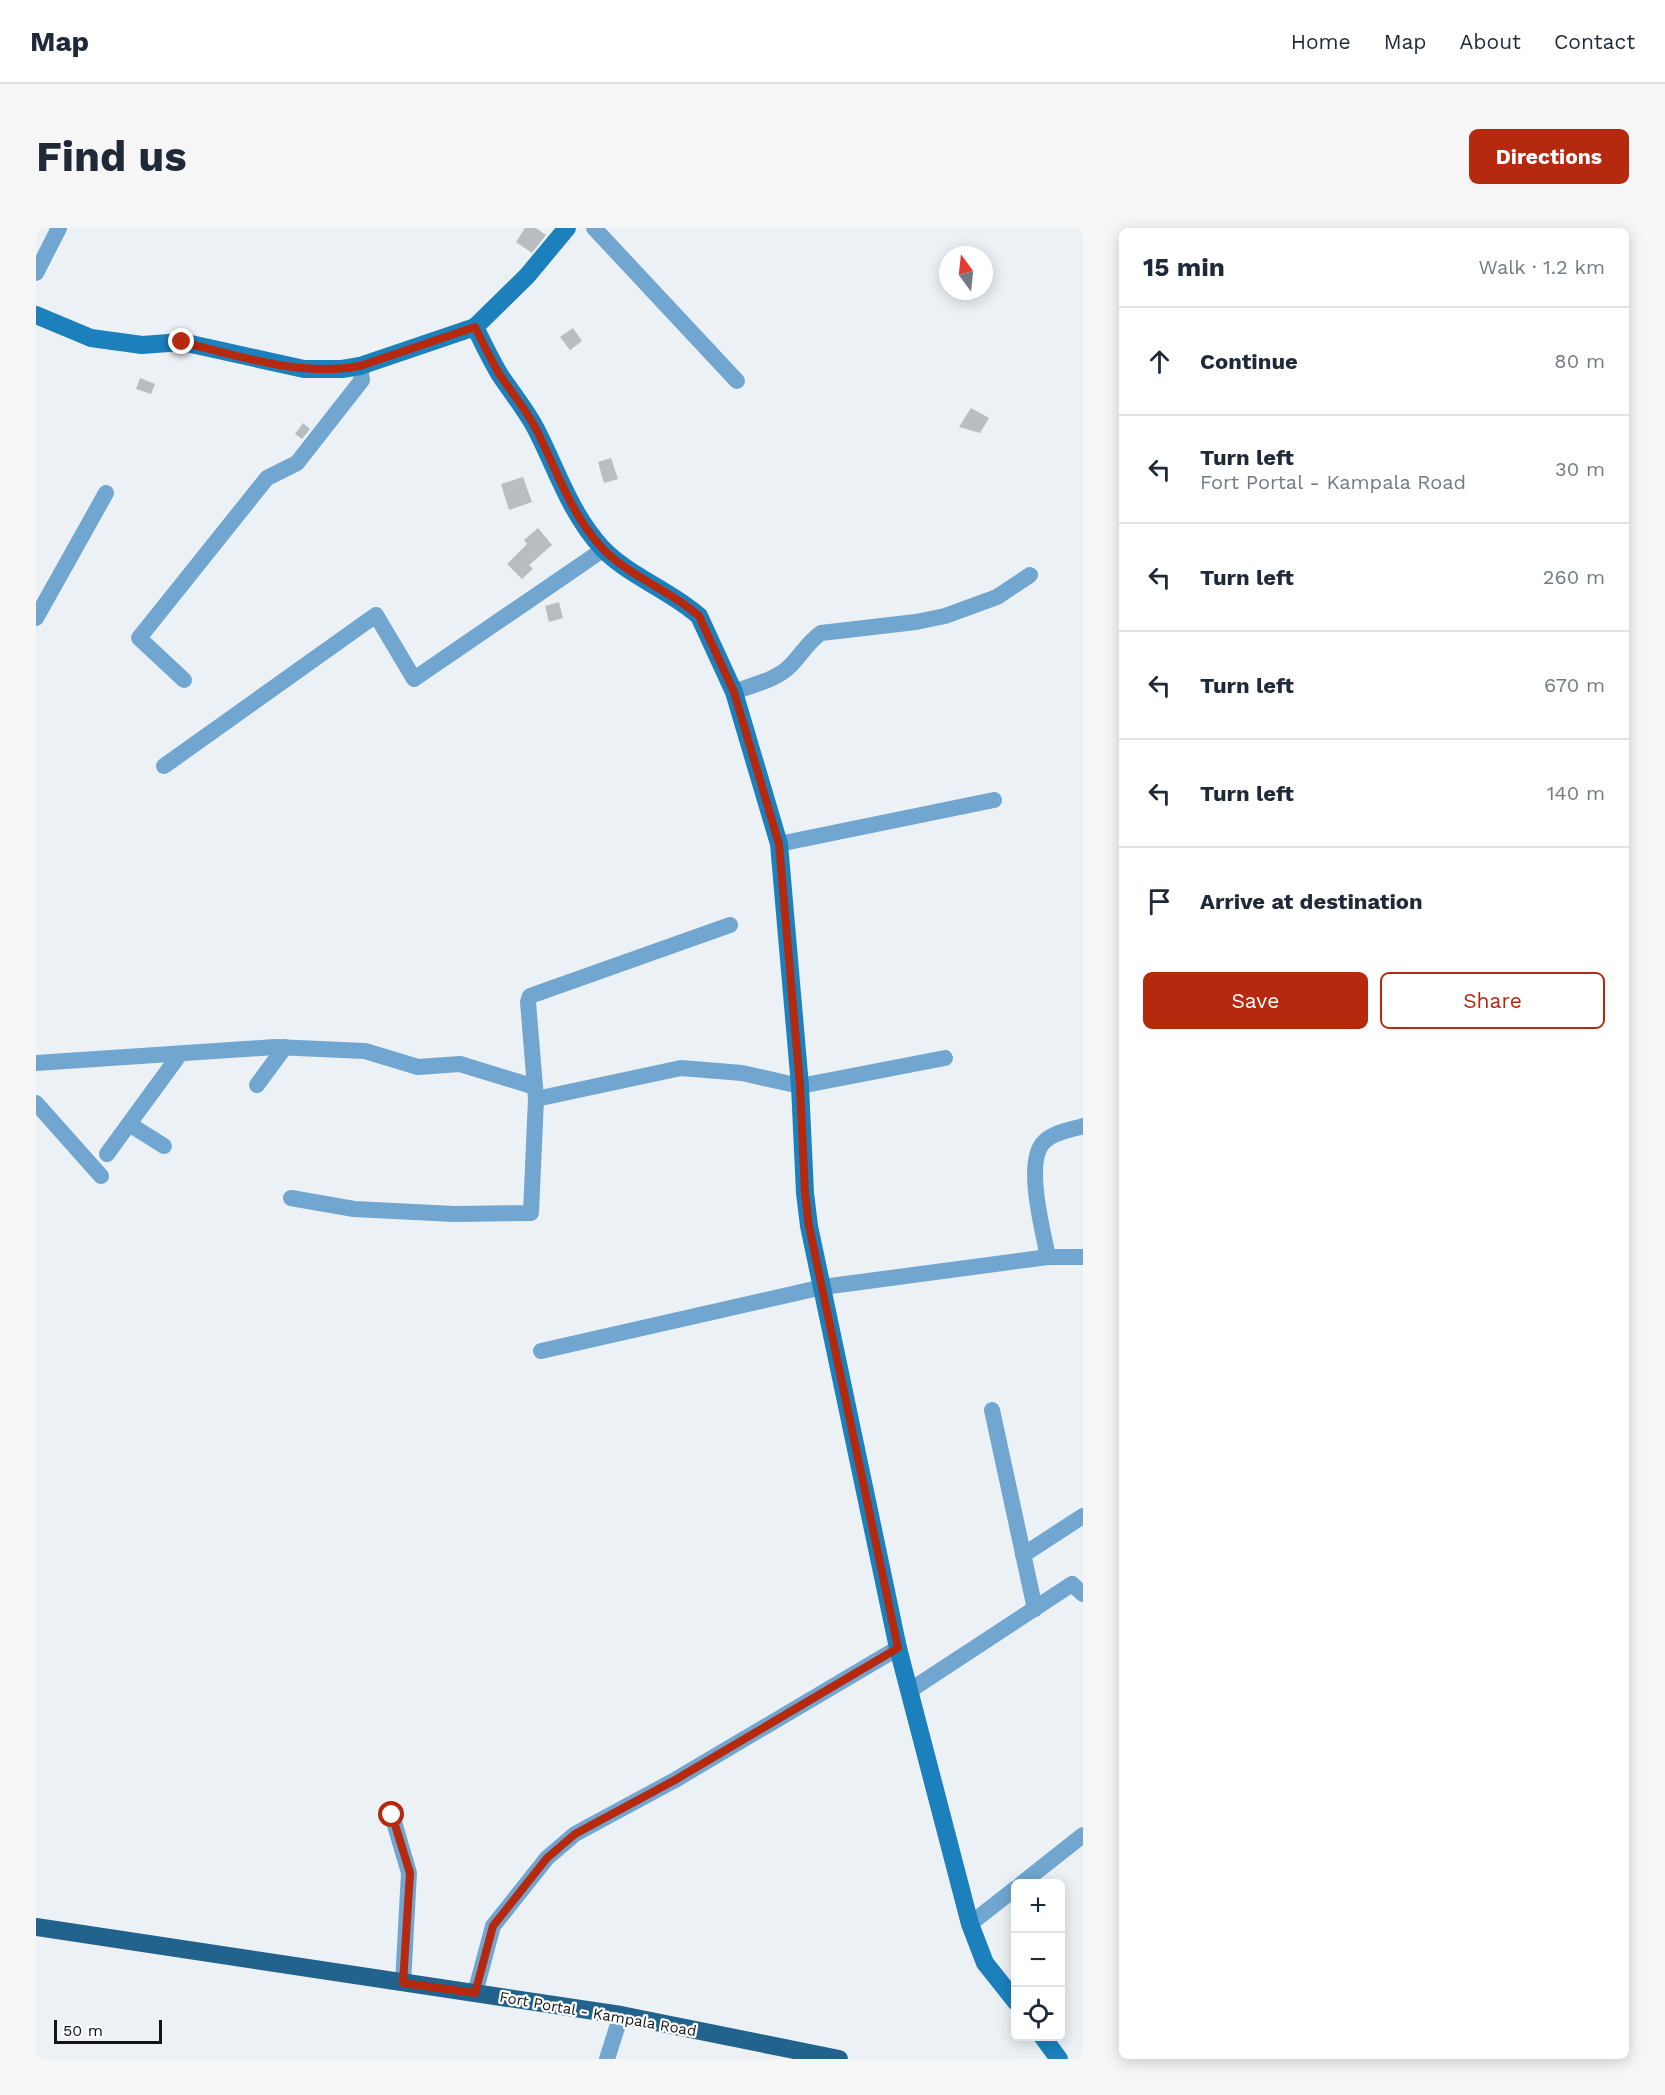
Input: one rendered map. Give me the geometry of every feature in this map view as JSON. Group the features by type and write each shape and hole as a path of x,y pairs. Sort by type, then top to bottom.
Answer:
{"main road":[{"name":"Fort Portal - Kampala Road","path":"36,1927 621,2015 839,2059"}],"street":[{"path":"36,273 59,228"},
{"path":"36,315 91,338 142,345 182,342 304,369 342,369 360,366 475,327 527,276 567,228"},
{"path":"594,228 737,381"},
{"path":"475,327 500,374 535,427 582,523 604,549 639,577 689,607 699,616 734,692 779,844 800,1086 805,1193 809,1226 898,1648 970,1924 985,1963 1011,1996"},
{"path":"184,680 139,638 267,478 297,463 362,380 360,366"},
{"path":"36,618 106,493"},
{"path":"164,766 376,615 414,679 604,549"},
{"path":"734,692 779,675 820,633 916,622 945,616 997,597 1030,575"},
{"path":"779,844 993,800"},
{"path":"291,1198 354,1209 454,1214 531,1213 535,1093 528,1002 530,996 730,925"},
{"path":"36,1063 285,1047 365,1051 418,1067 460,1064 535,1093 681,1068 742,1073 800,1086 945,1058"},
{"path":"257,1085 285,1047"},
{"path":"107,1154 180,1054"},
{"path":"36,1103 100,1176"},
{"path":"129,1124 164,1146"},
{"path":"1048,1257 1035,1192 1036,1154 1043,1142 1052,1136 1083,1126"},
{"path":"541,1351 823,1287 1048,1257 1083,1257"},
{"path":"992,1410 1035,1609"},
{"path":"1023,1555 1083,1516"},
{"path":"909,1691 1072,1584 1083,1594"},
{"path":"475,1993 493,1926 547,1858 575,1834 675,1780 898,1648"},
{"path":"392,1815 410,1873 403,1983"},
{"path":"1027,1879 1083,1835"},
{"path":"970,1924 1011,1892"},
{"path":"607,2059 621,2015"},
{"path":"1045,2041 1059,2059"}],"building":[{"path":"525,228 536,228 546,235 532,253 516,242"},
{"path":"573,328 582,341 570,350 560,337"},
{"path":"140,378 155,384 151,394 136,389"},
{"path":"971,408 989,418 980,433 959,427"},
{"path":"303,423 310,429 302,439 295,434"},
{"path":"611,458 618,479 604,483 598,462"},
{"path":"523,477 532,502 509,510 501,484"},
{"path":"538,528 552,545 529,565 533,569 522,579 507,564 527,544 524,540"},
{"path":"559,602 563,618 549,622 545,606"}],"route":[{"path":"182,342 304,369 342,369 360,366 475,327 500,374 535,427 582,523 604,549 639,577 689,607 699,616 734,692 779,844 800,1086 805,1193 809,1226 898,1648 675,1780 575,1834 547,1858 493,1926 475,1993 403,1983 410,1873 392,1815"}]}
